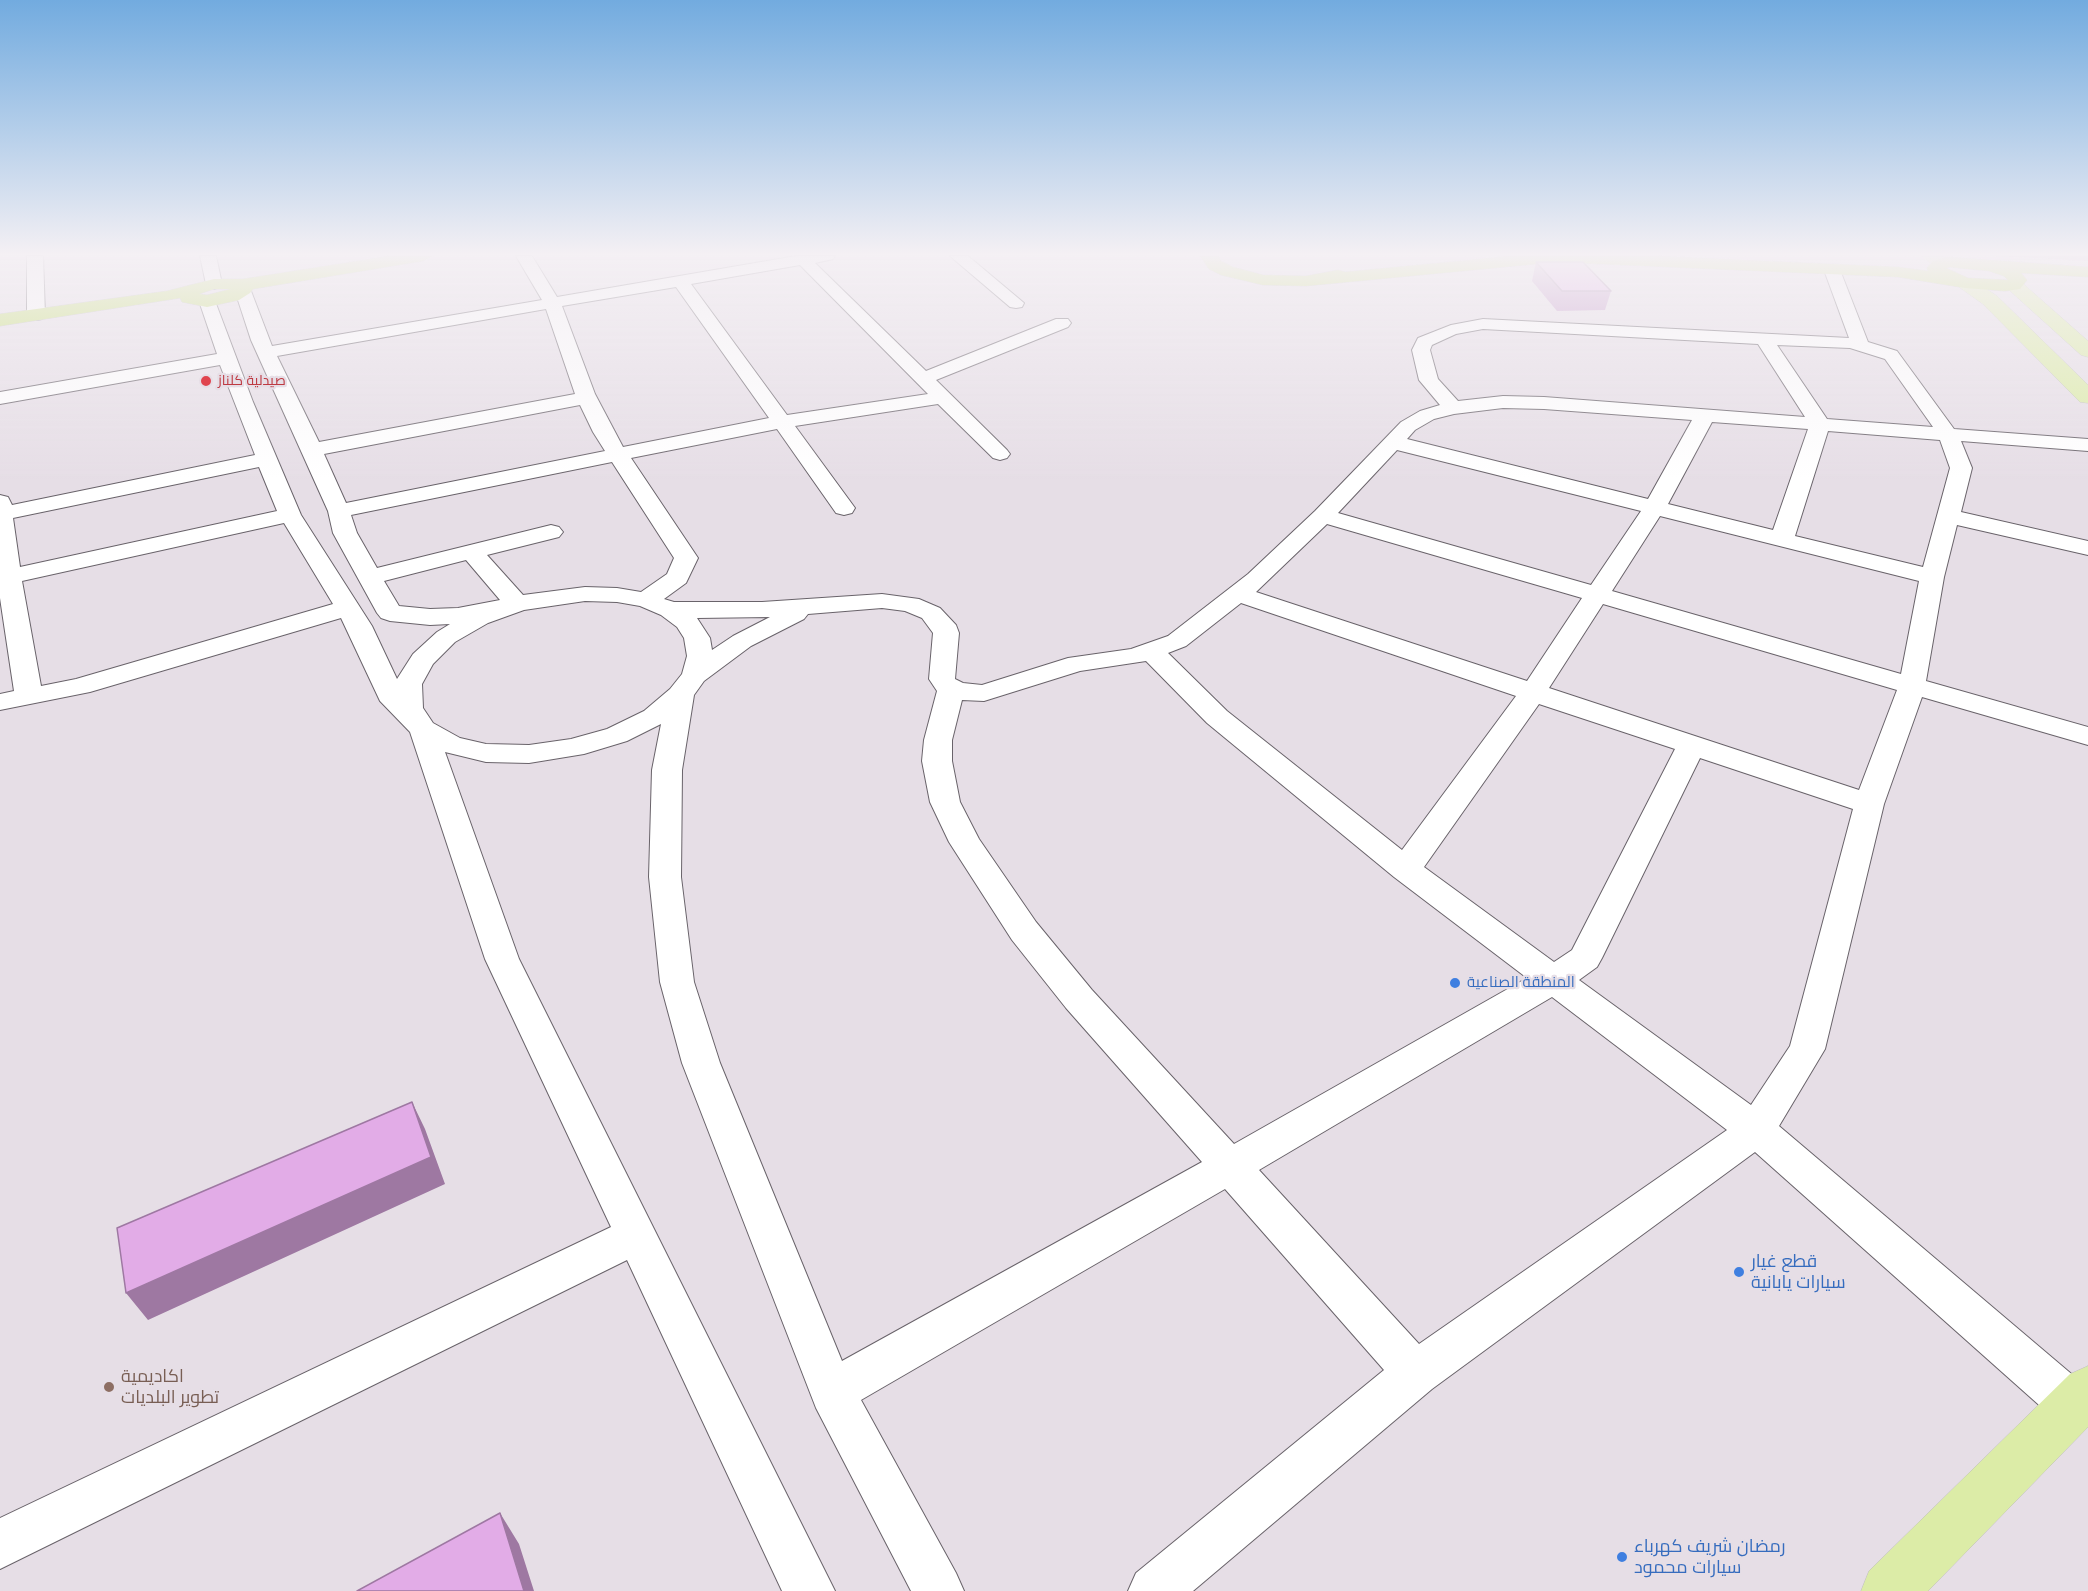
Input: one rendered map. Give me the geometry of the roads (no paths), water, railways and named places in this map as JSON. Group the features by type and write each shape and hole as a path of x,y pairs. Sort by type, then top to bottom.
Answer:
{"main road":[{"path":"2021,330 2088,397"},
{"path":"2066,330 2088,351"},
{"path":"1889,1591 2080,1398"}],"street":[{"path":"216,330 290,515 359,626 394,701 423,729 450,744 486,753 529,754 574,748 617,735 654,717 687,685 742,641 809,608"},
{"path":"258,330 283,393 339,511 345,533 390,613 430,617 458,616 551,597 585,594 617,595 658,605 809,608 882,601 910,604 931,613 938,619 946,633 942,679 951,688 966,693 984,693 1077,664 1120,659 1152,652 1177,641 1257,579 1323,516 1392,442 1417,420 1453,408 1485,403 1522,402 1706,414 2088,445"},
{"path":"266,352 393,330"},
{"path":"562,330 587,398 603,432 686,558 677,578 658,605"},
{"path":"715,330 844,508"},
{"path":"875,330 1000,454"},
{"path":"924,378 1044,330"},
{"path":"1453,408 1429,380 1422,350 1424,342 1454,330"},
{"path":"1154,1591 1416,1372 1756,1130 1807,1049 1869,804 1912,686 1932,576 1961,468 1948,434 1891,355 1860,344 1601,330"},
{"path":"1855,330 1860,344"},
{"path":"1764,339 1820,424"},
{"path":"0,398 227,358"},
{"path":"312,450 587,398"},
{"path":"339,511 617,453 780,422 943,398"},
{"path":"1405,869 1533,692 1655,507 1706,414"},
{"path":"1782,539 1820,424"},
{"path":"1392,442 1932,576"},
{"path":"29,697 5,579 1,508 266,459"},
{"path":"5,579 290,515"},
{"path":"1323,516 2088,736"},
{"path":"1948,516 2088,548"},
{"path":"369,577 551,532"},
{"path":"472,552 517,604"},
{"path":"1237,594 1869,804"},
{"path":"517,604 479,618 446,637 422,660 408,684 409,708 423,729 502,959 808,1591"},
{"path":"658,605 687,622 698,638 700,656 687,685 667,770 665,877 677,982 701,1063 832,1392 938,1591"},
{"path":"0,702 80,686 348,608"},
{"path":"1152,652 1217,717 1405,869 1756,1130 2080,1398"},
{"path":"951,688 938,740 937,761 945,802 965,842 1024,931 1079,999 1416,1372"},
{"path":"832,1392 1231,1166 1554,979 1585,958 1692,745"},
{"path":"0,1544 636,1235"}],"place":[{"name":"صيدلية كلناز","path":"206,381"},
{"name":"المنطقة الصناعية","path":"1455,983"},
{"name":"قطع غيار سيارات يابانية","path":"1739,1272"},
{"name":"اكاديمية تطوير البلديات","path":"109,1387"},
{"name":"رمضان شريف كهرباء سيارات محمود","path":"1622,1557"}]}
